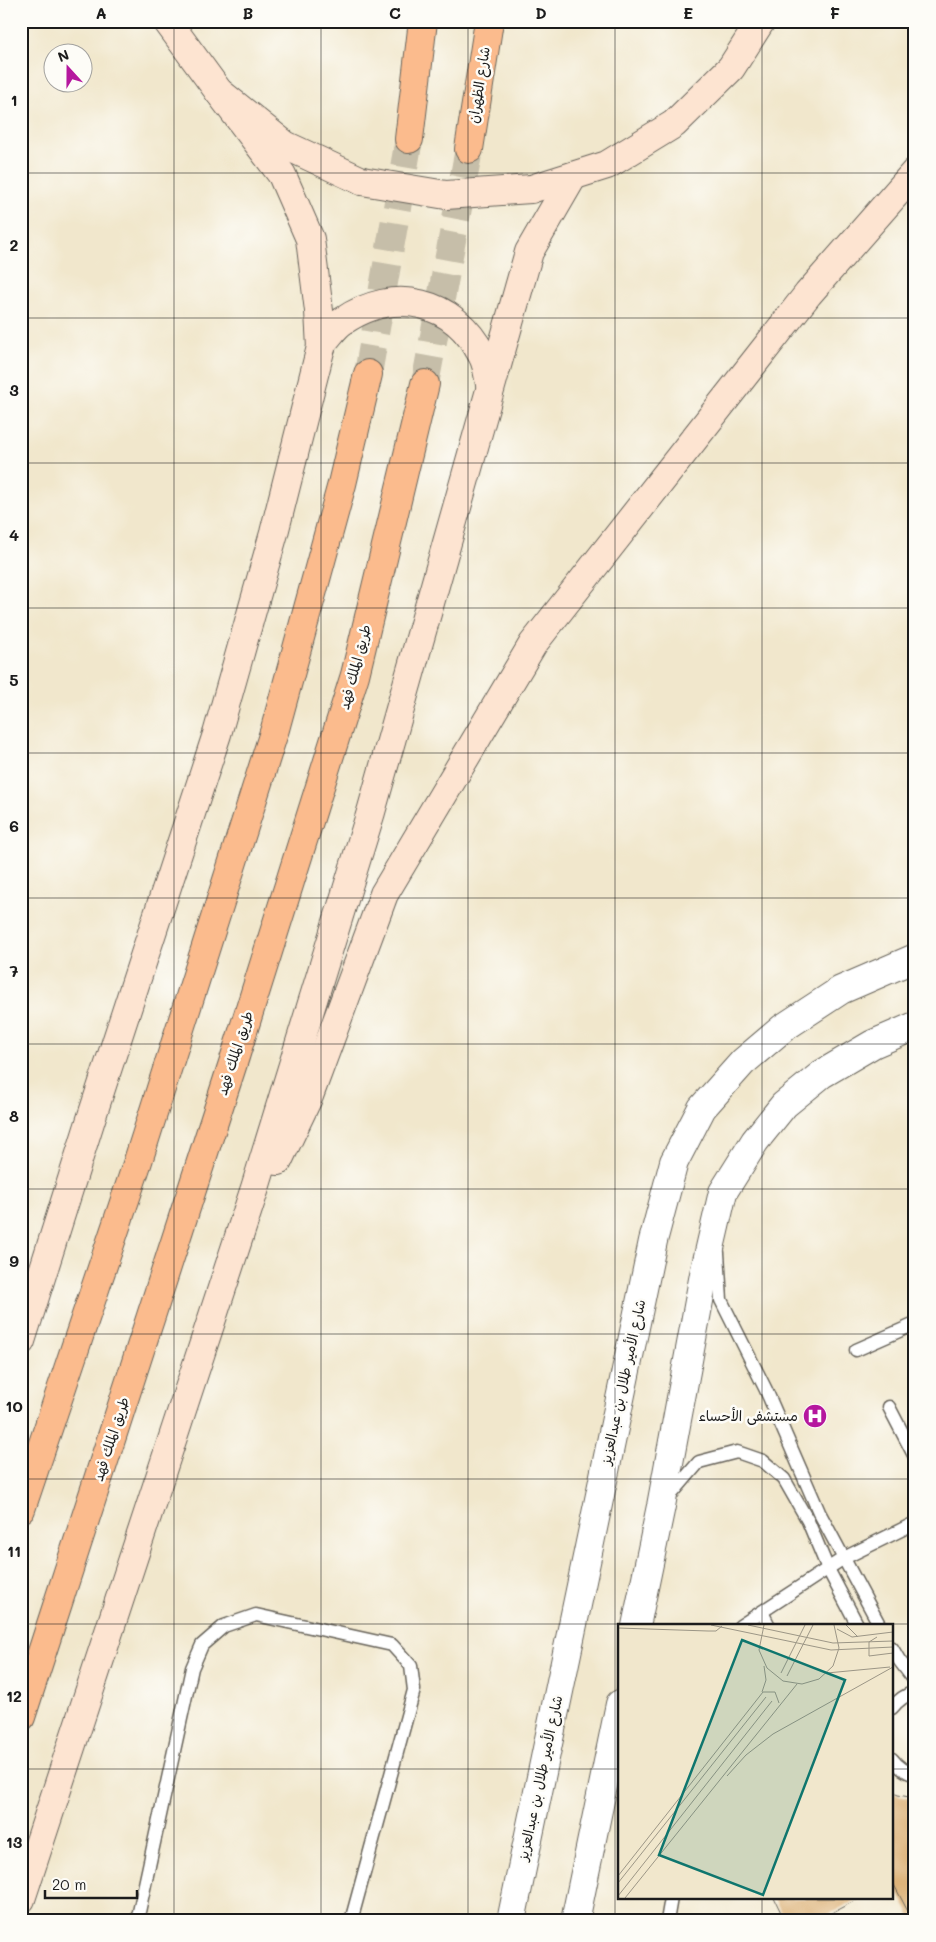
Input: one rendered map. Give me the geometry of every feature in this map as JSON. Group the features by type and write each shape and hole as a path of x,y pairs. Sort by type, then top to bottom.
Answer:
{"highway":[{"path":"409,139 423,21"},
{"name":"شارع الظهران","path":"469,149 489,21"},
{"path":"21,1509 138,1162 275,730 342,484 368,374"},
{"name":"طريق الملك فهد","path":"21,1717 230,1072 355,675 425,384"}],"main road":[{"path":"167,21 282,175 310,239 319,311 321,348"},
{"path":"219,92 285,145 362,181 446,195 531,189 607,165 674,124 731,68 761,21"},
{"path":"21,1899 255,1188 371,812 490,384 529,252 573,176"},
{"path":"232,1257 309,1096 384,894 533,644 808,294 911,177"},
{"path":"21,1340 217,734 274,533 322,343 341,322 366,307 393,301 422,303 447,314 469,333 484,357 490,384"}],"street":[{"name":"شارع الأمير طلال بن عبدالعزيز","path":"511,1921 653,1241 674,1162 702,1108 743,1062 784,1028 841,990 915,958"},
{"path":"636,1624 661,1506 704,1274 723,1192 755,1141 784,1105 822,1074 873,1044 915,1026"},
{"path":"575,1921 618,1714"}],"lane":[{"path":"716,1222 721,1300 766,1390 819,1512 879,1624"},
{"path":"856,1350 915,1324"},
{"path":"889,1407 915,1457"},
{"path":"661,1506 699,1462 737,1452 763,1461 784,1478 808,1521 828,1569 857,1624"},
{"path":"743,1624 844,1558 915,1523"},
{"path":"762,1612 768,1624"},
{"path":"137,1921 192,1668 202,1645 224,1626 256,1614 392,1645 411,1666 414,1690 351,1921"},
{"path":"894,1651 915,1681"},
{"path":"894,1701 915,1692"},
{"path":"894,1762 907,1772 915,1775"},
{"path":"667,1921 671,1900"}],"building":[{"path":"894,1793 915,1798 915,1921 913,1921 894,1885"},
{"path":"775,1900 856,1900 816,1921 785,1921"}],"tunnel":[{"path":"368,374 409,139"},
{"path":"425,384 469,149"}],"place":[{"name":"مستشفى الأحساء","path":"815,1416"}]}
